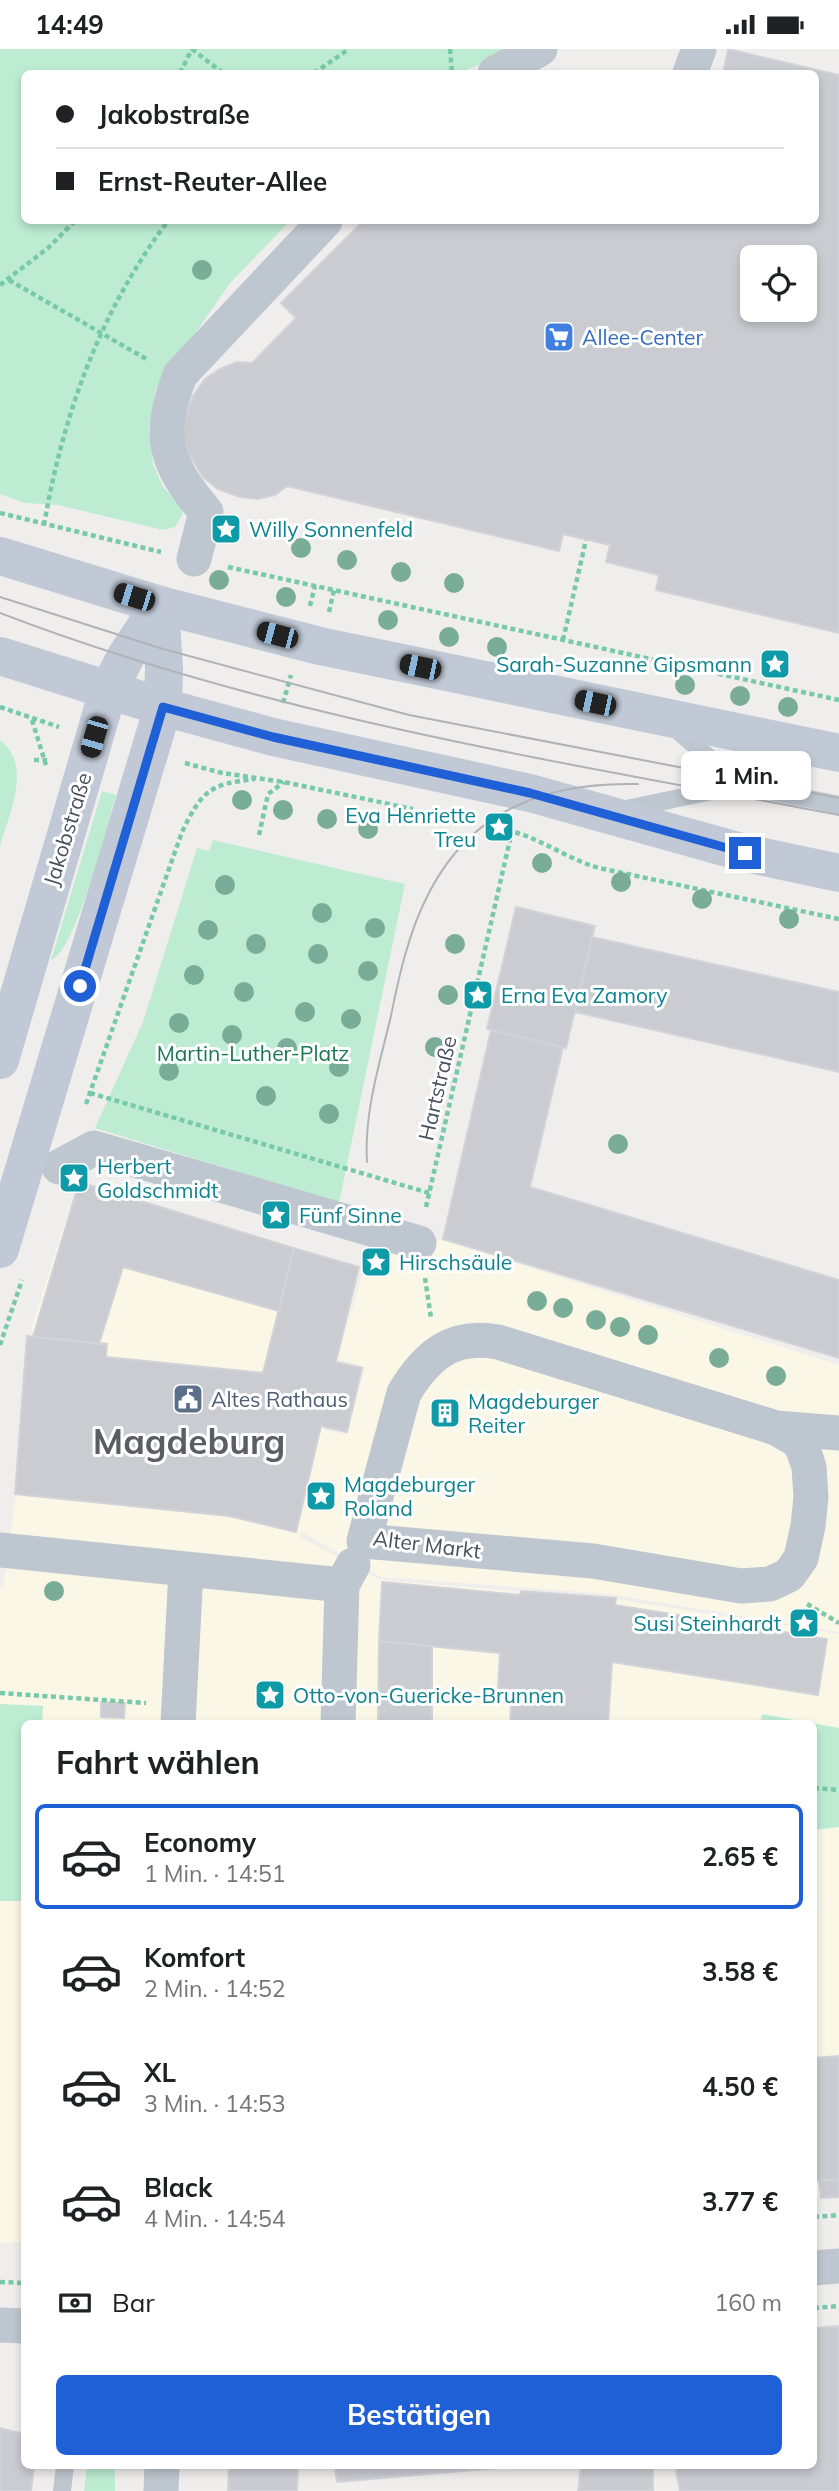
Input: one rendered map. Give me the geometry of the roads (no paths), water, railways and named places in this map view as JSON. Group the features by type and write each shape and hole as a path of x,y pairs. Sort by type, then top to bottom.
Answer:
{"main road":[{"path":"0,556 160,605 300,641 839,754"},
{"path":"0,1249 163,707 164,669 160,605"},
{"name":"Jakobstraße","path":"0,1061 6,1021 108,691 126,656 160,605"},
{"path":"0,656 163,707 280,754 530,793 601,815 745,853 839,873"},
{"path":"6,1021 64,1037"}],"street":[{"path":"501,70 540,49"},
{"path":"691,70 699,49"},
{"path":"194,559 206,512 185,487 172,463 167,437 169,405 180,375 322,224"},
{"path":"59,1167 94,1148 419,1243"},
{"name":"Alter Markt","path":"464,1341 498,1342 776,1428 797,1440 803,1449 809,1467 811,1497 801,1558 793,1572 770,1584 741,1586 593,1562 364,1541 402,1399 417,1373 437,1353 464,1341"},
{"name":"Alter Markt","path":"776,1428 839,1433"},
{"path":"338,1720 342,1585 364,1541"},
{"path":"0,1550 342,1585"},
{"path":"166,1713 186,1570"},
{"path":"817,2268 839,2266"},
{"path":"0,2325 21,2326"},
{"path":"161,2491 162,2469"}],"lane":[{"path":"663,718 740,785"},
{"path":"601,815 740,785 839,805"},
{"path":"62,2491 65,2469"}],"tram line":[{"path":"0,597 163,649 409,715 839,798"},
{"path":"0,613 205,681 310,708 521,755 839,815"},
{"path":"367,1162 370,1108 401,969 421,910 439,875 462,845 489,822 520,804 555,792 594,785 638,784"}],"place":[{"name":"Allee-Center","path":"559,337"},
{"name":"Willy Sonnenfeld","path":"226,529"},
{"name":"Sarah-Suzanne Gipsmann","path":"775,664"},
{"name":"Eva Henriette Treu","path":"499,827"},
{"name":"Erna Eva Zamory","path":"478,995"},
{"name":"Herbert Goldschmidt","path":"74,1178"},
{"name":"Fünf Sinne","path":"276,1215"},
{"name":"Hirschsäule","path":"376,1262"},
{"name":"Altes Rathaus","path":"188,1399"},
{"name":"Magdeburger Reiter","path":"445,1413"},
{"name":"Magdeburger Roland","path":"321,1496"},
{"name":"Susi Steinhardt","path":"804,1623"},
{"name":"Otto-von-Guericke-Brunnen","path":"270,1695"}],"district":[{"name":"Magdeburg","path":"189,1441"}],"park label":[{"name":"Martin-Luther-Platz","path":"253,1053"}]}
